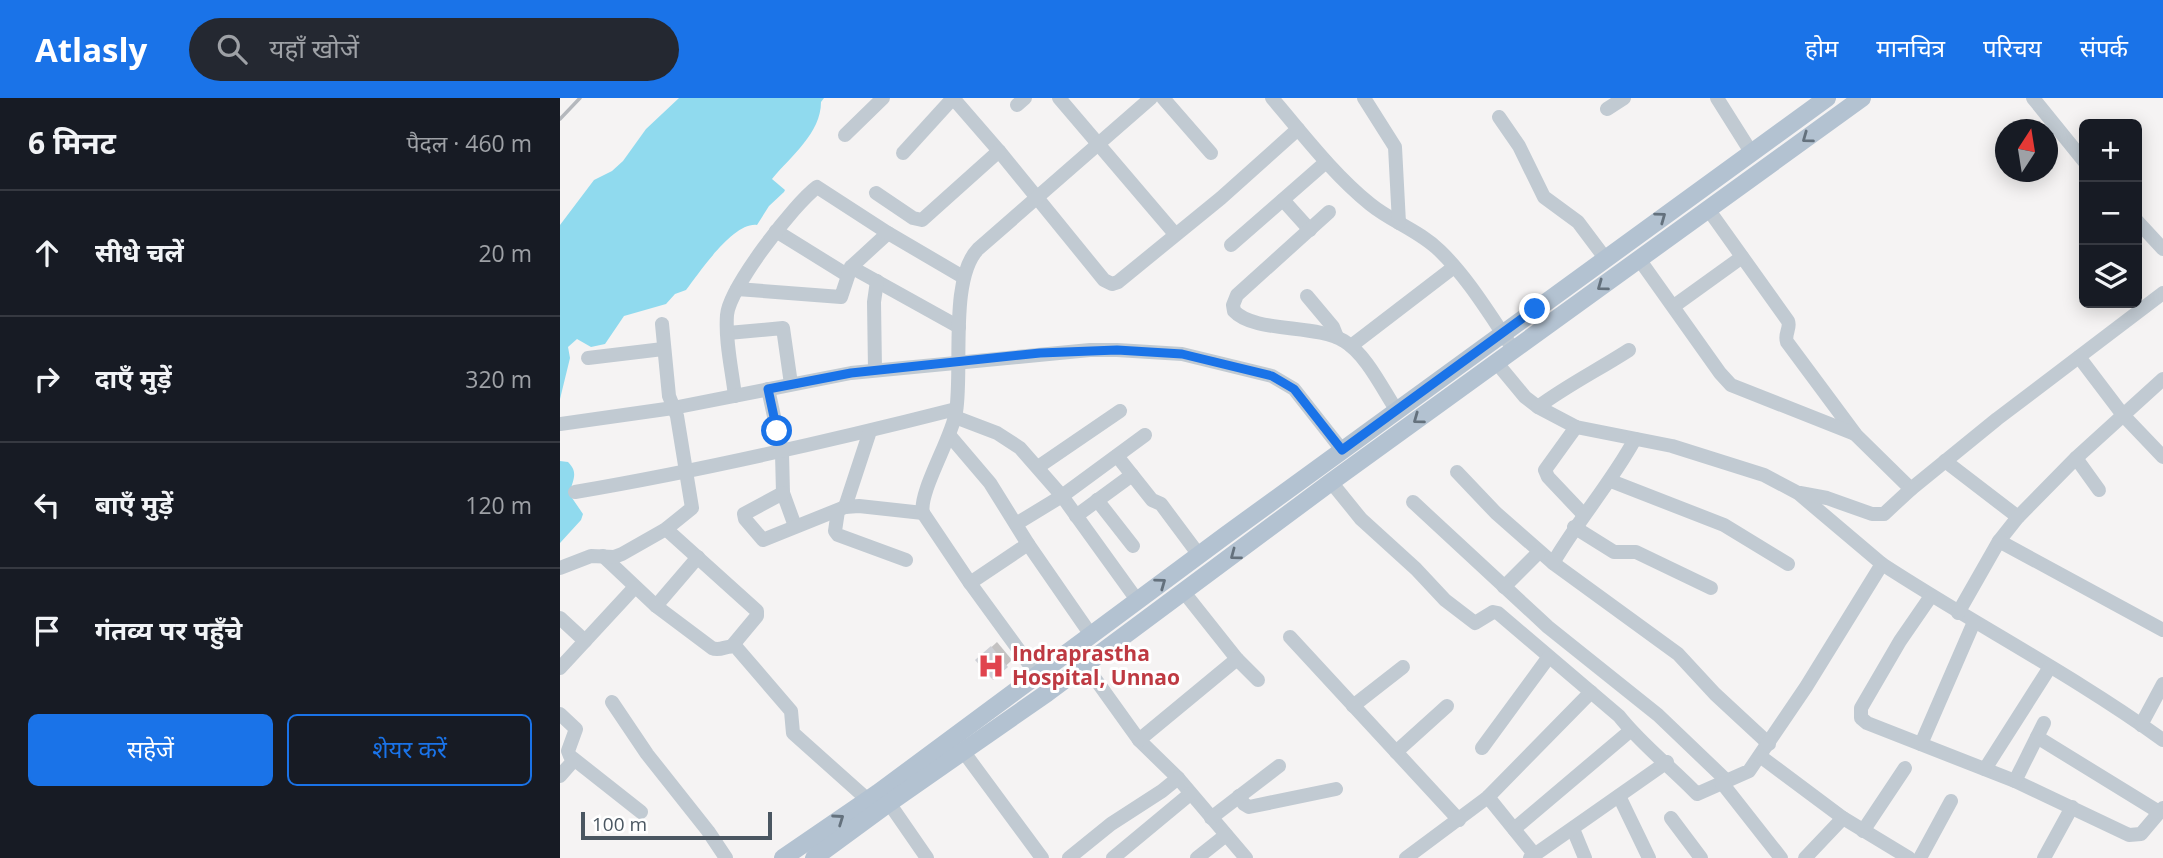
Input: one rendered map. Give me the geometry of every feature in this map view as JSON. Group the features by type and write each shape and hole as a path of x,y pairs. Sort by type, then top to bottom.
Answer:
{"main road":[{"path":"783,858 868,800 1137,600 1827,98"},
{"path":"814,858 1047,693 1331,482 1861,98"}],"street":[{"path":"845,135 883,98"},
{"path":"904,153 953,98 1108,283 1118,282 1221,198 1298,129"},
{"path":"1059,98 1175,234"},
{"path":"1037,674 970,583 921,508 950,436 956,413 963,277 974,253 1151,98"},
{"path":"1163,98 1211,153"},
{"path":"1272,98 1326,162 1371,205 1435,246 1454,267 1514,350"},
{"path":"1364,98 1395,147 1399,223"},
{"path":"1607,109 1624,98"},
{"path":"1717,98 1751,152"},
{"path":"2033,98 2079,155"},
{"path":"1499,117 1519,146 1544,197 1578,222 1605,258"},
{"path":"876,193 916,220 922,220 999,151"},
{"path":"1231,245 1326,162"},
{"path":"735,396 728,333 729,307 737,289 776,231 793,209 815,188 819,187 888,233 963,277"},
{"path":"1283,200 1310,230"},
{"path":"1708,209 1789,323 1787,342 1856,435 1911,489"},
{"path":"1329,212 1237,295 1233,308 1236,314 1246,320 1337,337 1360,355 1397,411"},
{"path":"2142,226 2163,249"},
{"path":"776,231 849,271 877,281 959,327"},
{"path":"737,289 838,298 843,296 849,271 888,233"},
{"path":"1674,306 1742,257"},
{"path":"1639,259 1731,385 1856,435"},
{"path":"1351,346 1454,267"},
{"path":"875,370 874,302 877,281"},
{"path":"1798,493 1827,498 1879,515 1889,511 1944,461 2163,293"},
{"path":"1307,296 1333,327 1337,337"},
{"path":"560,568 591,556 622,555 666,529 691,508 677,416 669,397 662,324"},
{"path":"728,333 783,328 791,384"},
{"path":"589,358 663,349"},
{"path":"560,424 673,408 875,370 1040,353 1117,350 1182,354 1272,376 1294,389 1342,450"},
{"path":"1538,407 1563,388 1587,377 1629,351"},
{"path":"2080,357 2123,415 2163,457"},
{"path":"1496,362 1525,397 1576,428 1672,446 1743,467 1798,493 1882,564 2163,740"},
{"path":"1958,613 1999,541 2018,517 2076,458 2163,379"},
{"path":"768,389 782,453 783,493 795,526"},
{"path":"1038,467 1120,411"},
{"path":"575,492 782,453 956,413 1009,439 1038,467 1137,600"},
{"path":"1576,428 1545,470 1579,521 1614,552 1636,552 1711,588"},
{"path":"870,431 835,531 838,535 906,560"},
{"path":"1016,524 1062,496 1145,435"},
{"path":"950,436 990,483 1028,544 1091,635"},
{"path":"1553,563 1579,521 1611,481 1635,439"},
{"path":"1116,456 1152,500 1161,504 1199,555"},
{"path":"2076,458 2099,490"},
{"path":"1944,461 2018,517"},
{"path":"1457,472 1496,513 1539,552 1678,654 1715,694 1769,744"},
{"path":"1076,516 1132,475"},
{"path":"1611,481 1724,525 1788,564"},
{"path":"1331,482 1361,519 1459,612 1475,623 1496,612 1619,716 1630,731 1667,762 1697,794 1749,771 1838,638 1882,564"},
{"path":"783,493 745,513 744,518 764,540 841,509 859,506 923,513"},
{"path":"1097,500 1133,546"},
{"path":"1413,502 1546,625 1658,715 1725,782 1782,858"},
{"path":"603,556 656,606 712,648 719,650 732,646 757,616 757,611 666,529"},
{"path":"1999,541 2163,630"},
{"path":"970,583 1028,544"},
{"path":"1504,587 1539,552"},
{"path":"656,606 698,557"},
{"path":"560,668 634,587"},
{"path":"1183,591 1237,659 1258,680"},
{"path":"1931,596 1886,665 1860,714 1867,723 2015,781 2129,835 2136,836 2144,831 2161,810 2041,730 2015,781"},
{"path":"560,618 585,641"},
{"path":"1921,744 1974,622"},
{"path":"1532,643 1546,625"},
{"path":"1290,637 1459,820"},
{"path":"732,646 736,647 790,711 793,733 868,800"},
{"path":"1073,648 1139,740 1178,778 1246,858"},
{"path":"1482,748 1549,658"},
{"path":"1139,740 1237,659"},
{"path":"1353,706 1404,667"},
{"path":"1985,769 2050,667"},
{"path":"2141,725 2163,684"},
{"path":"1406,858 1488,797 1591,692"},
{"path":"1619,716 1637,698"},
{"path":"612,702 646,754 708,831 726,858"},
{"path":"1396,752 1447,706"},
{"path":"560,714 576,729 568,751 574,760 641,812"},
{"path":"1514,829 1630,731"},
{"path":"963,751 1042,858"},
{"path":"1760,757 1863,831 1887,853 1909,858"},
{"path":"560,776 574,760"},
{"path":"1488,797 1532,856 1667,762"},
{"path":"1211,818 1279,766"},
{"path":"1863,831 1905,768"},
{"path":"1069,858 1111,824 1162,792 1178,778"},
{"path":"1240,796 1249,807 1336,789"},
{"path":"1113,858 1190,794"},
{"path":"1619,796 1649,858"},
{"path":"1920,858 1951,801"},
{"path":"889,803 927,858"},
{"path":"2044,858 2073,807"},
{"path":"1671,818 1701,858"},
{"path":"1805,858 1843,818"},
{"path":"1573,829 1585,858"},
{"path":"1197,858 1226,835"}],"water":[{"path":"679,98 824,98 811,134 772,179 784,192 769,206 757,225 738,231 708,261 686,290 675,294 666,304 624,316 605,344 591,347 577,339 568,347 570,358 560,399 560,225 594,180 612,171 623,161 646,129"},
{"path":"560,461 568,462 574,470 570,495 583,514 581,520 560,543"}],"building":[{"path":"991,646 1008,667 993,680 975,660"}],"railway":[{"path":"560,119 580,98"}],"place":[{"name":"Indraprastha Hospital, Unnao","path":"991,666"}],"route":[{"path":"777,431 768,389 851,373 1040,353 1090,350 1152,351 1182,354 1272,376 1286,382 1342,450 1535,309"}]}
